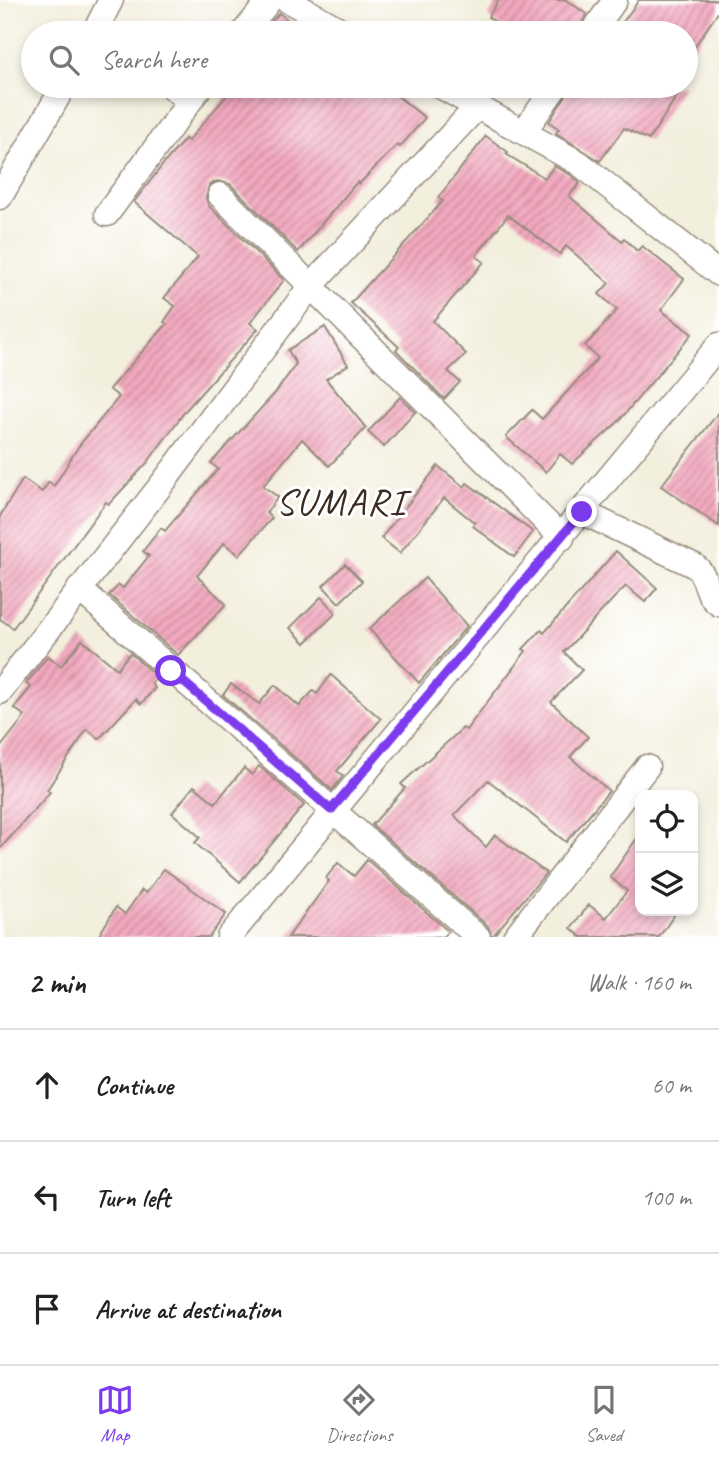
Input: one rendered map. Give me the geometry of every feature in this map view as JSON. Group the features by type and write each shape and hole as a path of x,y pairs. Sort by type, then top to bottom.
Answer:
{"street":[{"path":"103,21 111,0"},
{"path":"253,21 270,0"},
{"path":"287,0 325,21"},
{"path":"600,21 615,0"},
{"path":"0,197 57,98"},
{"path":"107,214 182,98"},
{"path":"461,98 579,163 719,274"},
{"path":"525,131 548,98"},
{"path":"0,692 162,484 310,287 477,107"},
{"path":"220,195 562,538"},
{"path":"229,937 331,810 562,538 719,345"},
{"path":"582,512 695,566 705,577 708,593 719,604"},
{"path":"79,589 478,937"},
{"path":"515,937 647,767"}],"building":[{"path":"499,0 566,0 587,14 583,21 494,21 488,17"},
{"path":"639,0 719,0 719,11 698,41 698,21 624,21"},
{"path":"279,13 289,21 272,21"},
{"path":"225,98 400,98 425,118 400,147 397,145 359,184 357,182 298,252 230,184 217,181 209,185 206,198 209,206 284,280 250,323 258,329 186,410 147,463 109,504 106,502 13,628 0,619 0,516 23,479 42,492 49,482 54,486 78,447 119,397 109,389 167,324 164,322 175,306 164,298 198,257 134,202 185,139 188,141"},
{"path":"564,98 675,98 649,140 624,128 600,161 556,133 559,129 549,122"},
{"path":"486,136 508,152 506,154 545,178 554,166 571,175 580,183 569,196 622,241 624,238 637,251 642,246 684,279 661,310 692,334 619,421 572,464 560,454 546,472 506,437 532,410 542,419 598,358 585,346 617,310 599,294 609,283 566,246 560,254 508,215 476,256 484,262 433,321 466,354 448,371 460,382 444,399 396,350 399,347 351,303 443,201 438,198"},
{"path":"325,327 348,365 326,379 366,428 329,466 302,439 263,486 278,497 266,513 272,518 239,555 224,543 197,576 226,604 178,655 109,595 119,585 123,588 149,556 143,551 161,528 165,531 218,469 211,463 276,392 296,364 288,350"},
{"path":"400,397 415,412 384,447 368,432"},
{"path":"719,412 719,526 661,486"},
{"path":"438,466 464,487 467,483 533,532 514,557 473,526 475,523 444,498 400,553 381,538"},
{"path":"616,551 657,588 645,602 626,586 614,598 564,652 582,670 551,702 588,737 570,757 609,791 566,842 488,780 454,815 486,847 495,835 546,873 492,937 488,926 372,825 405,788 401,784 463,728 466,730 526,651 523,649 541,630 544,633"},
{"path":"345,564 362,581 339,603 323,586"},
{"path":"425,578 467,626 419,683 369,629"},
{"path":"321,597 336,613 305,643 290,628"},
{"path":"82,640 117,669 130,653 157,677 151,684 155,688 141,704 136,699 99,739 87,729 47,790 50,792 0,849 0,748 25,716 14,708 31,687 26,684 48,656 61,666"},
{"path":"331,675 381,719 337,771 343,776 332,790 223,695 231,684 259,704 275,685 299,706 313,691 317,694"},
{"path":"259,766 304,805 240,882 195,843 200,837 172,813 194,786 215,803 244,768 252,775"},
{"path":"635,841 635,916 674,916 659,937 581,937 571,928 589,905 606,918 627,891 610,877"},
{"path":"367,860 448,931 443,937 288,937 329,881 326,878 338,863 354,876"},
{"path":"164,869 226,914 209,937 98,937 116,907 125,914 142,890 146,893"}],"district":[{"name":"SUMARI","path":"341,501"}],"route":[{"path":"171,671 331,810 456,665 582,512"}]}
